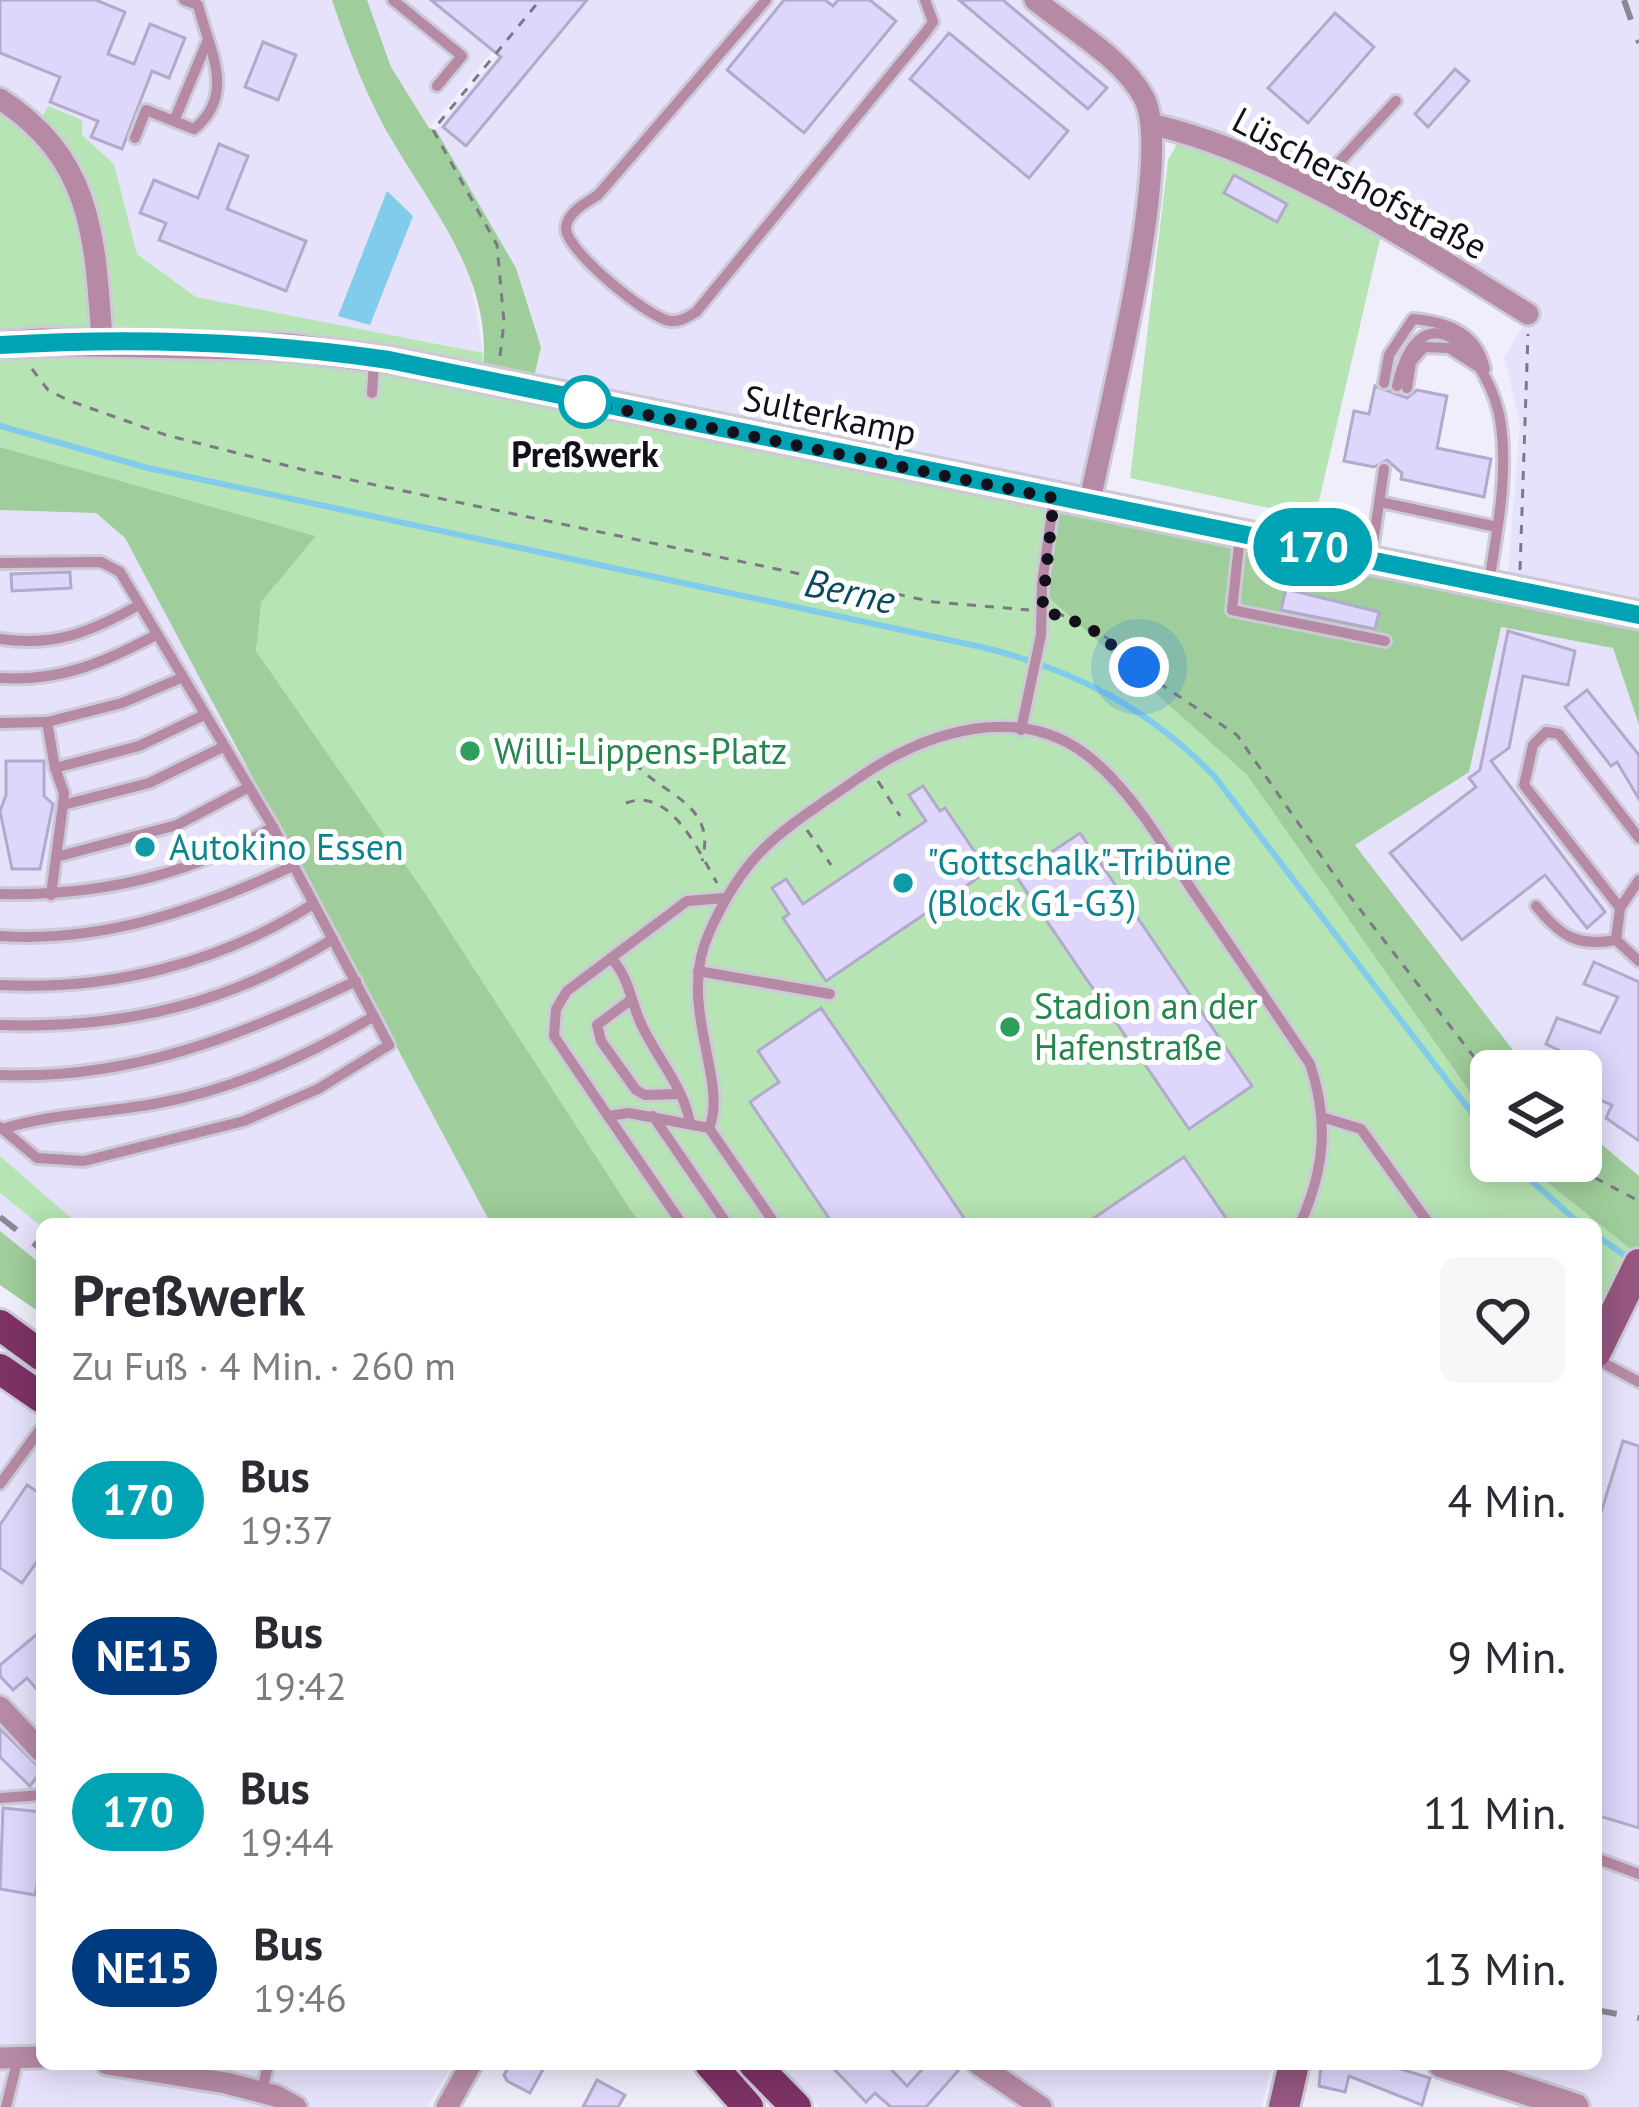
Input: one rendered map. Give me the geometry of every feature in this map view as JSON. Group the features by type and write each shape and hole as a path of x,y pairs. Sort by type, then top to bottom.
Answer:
{"main road":[{"path":"1602,1343 1635,1271"},
{"path":"0,1325 36,1351"},
{"path":"4,1379 36,1395"},
{"path":"715,2070 748,2107"},
{"path":"760,2070 796,2107"},
{"path":"1284,2107 1293,2070"}],"street":[{"path":"1035,0 1124,73 1144,97 1154,125 1139,242 1089,505"},
{"path":"0,99 63,154 88,210 102,340"},
{"name":"Lüschershofstraße","path":"1154,125 1199,134 1313,191 1528,314"},
{"name":"Sulterkamp","path":"22,348 102,340 287,346 375,358 650,423 1371,558 1639,615"},
{"path":"4,1379 36,1353"},
{"path":"0,1707 36,1746"},
{"path":"139,2070 262,2092 296,2107"},
{"path":"447,2107 468,2070"},
{"path":"987,2070 1041,2107"},
{"path":"1460,2070 1574,2107"}],"lane":[{"path":"135,138 146,110 194,129 209,117 222,82 198,5 184,0"},
{"path":"393,0 462,56 437,86"},
{"path":"766,0 598,195 570,216 566,228 574,249 650,314 666,321 681,321 696,312 926,32 932,22 925,0"},
{"path":"174,121 207,42"},
{"path":"1313,191 1396,101"},
{"path":"1396,386 1411,342 1425,333 1445,335 1469,348 1487,374 1501,422 1503,478 1489,582"},
{"path":"372,393 375,358"},
{"path":"1371,558 1384,469"},
{"path":"1021,730 1041,635 1054,498"},
{"path":"1380,502 1497,527"},
{"path":"1240,533 1232,610 1384,641"},
{"path":"0,563 101,562 120,572 136,606 273,827 389,1045 318,1088 191,1137 84,1161 38,1158 1,1128"},
{"path":"0,639 58,641 89,633 136,606"},
{"path":"0,678 47,678 91,668 156,634"},
{"path":"0,723 47,722 122,703 181,678"},
{"path":"55,768 139,746 204,715"},
{"path":"47,722 63,806 51,895"},
{"path":"709,1128 717,1110 697,1018 698,971 725,898 748,860 870,770 957,729 1021,730 1048,736 1093,759 1138,809 1310,1064 1325,1118 1320,1171 1302,1218"},
{"path":"1620,908 1524,784 1533,745 1546,732 1559,734 1639,838"},
{"path":"63,806 149,783 224,747"},
{"path":"56,857 177,825 248,787"},
{"path":"0,894 51,895 112,888 178,871 273,827"},
{"path":"0,936 76,935 148,921 200,906 293,866"},
{"path":"1616,940 1620,908 1639,880"},
{"path":"678,1218 554,1036 556,1009 567,991 687,901 725,898"},
{"path":"0,985 68,987 160,970 226,947 314,904"},
{"path":"1536,906 1555,929 1575,941 1616,940 1639,961"},
{"path":"0,1025 90,1023 212,1000 285,969 333,939"},
{"path":"611,958 690,1124"},
{"path":"698,971 830,994"},
{"path":"0,1075 106,1070 181,1055 238,1036 356,981"},
{"path":"632,1000 597,1025 601,1041 636,1090 644,1095 679,1094"},
{"path":"1,1128 165,1102 244,1079 328,1043 374,1016"},
{"path":"608,1116 653,1116 709,1128 771,1218"},
{"path":"653,1116 723,1218"},
{"path":"1325,1118 1361,1129 1425,1218"},
{"path":"1602,1360 1639,1382"},
{"path":"0,1484 36,1435"},
{"path":"0,1798 36,1796"},
{"path":"1602,1860 1639,1874"},
{"path":"6,2107 9,2057"},
{"path":"262,2092 267,2070"}],"path":[{"path":"496,385 504,322 497,245 433,130 540,0"},
{"path":"1518,589 1528,314"},
{"path":"22,348 44,386 61,398 239,454 934,602 1042,610 1097,631 1156,681 1237,735 1342,886 1470,1051"},
{"path":"635,763 647,777 676,791 693,812 705,840 702,861"},
{"path":"870,770 900,815"},
{"path":"626,803 642,797 660,802 725,898"},
{"path":"799,819 831,865"},
{"path":"1602,1182 1639,1201"}],"shaded area":[{"path":"0,0 332,0 391,140 459,244 470,273 483,353 196,297 137,254 114,164 81,135 38,125 0,95"},
{"path":"367,0 535,0 429,128 391,67"},
{"path":"543,0 1031,0 1142,99 1150,154 1086,503 531,390 541,347 516,268 436,130"},
{"path":"1039,0 1639,0 1639,613 1507,582 1520,423 1504,357 1532,312 1156,121 1148,98"},
{"name":"Autokino Essen","path":"0,510 96,513 125,538 488,1218 71,1218 0,1156"},
{"path":"1500,627 1613,648 1639,725 1639,1176 1602,1145 1602,1050 1513,1050 1355,845 1469,772"},
{"path":"0,1193 36,1222 36,1260 0,1231"},
{"path":"1639,1268 1639,2107 1591,2107 1478,2070 1602,2070 1602,1345"},
{"path":"0,1381 36,1407 36,2070 449,2070 427,2107 0,2107"},
{"path":"779,2070 1270,2070 1261,2107 819,2107"}],"green space":[{"path":"332,0 367,0 391,67 429,128 436,130 516,268 541,347 531,390 481,381 484,347 473,285 445,227 376,110"},
{"path":"0,106 35,133 85,212 98,336 0,341"},
{"path":"48,106 82,120 82,135 114,164 137,254 196,297 483,353 481,381 105,337 91,211 38,125"},
{"path":"1178,142 1207,144 1382,231 1315,518 1130,478 1168,160"},
{"path":"0,347 286,348 1057,500 1048,597 1247,775 1470,1092 1470,1182 1547,1182 1592,1218 636,1218 425,893 256,651 260,602 316,536 0,447"},
{"path":"0,447 316,536 261,602 256,651 425,893 636,1218 488,1218 125,538 96,513 0,510"},
{"path":"1057,500 1639,617 1639,725 1613,648 1501,627 1469,772 1355,845 1513,1050 1470,1050 1470,1092 1247,775 1048,597"},
{"path":"1602,1145 1639,1176 1639,1256 1602,1226 1602,1218 1592,1218 1547,1182 1602,1182"},
{"path":"0,1156 71,1218 36,1218 36,1222 0,1193"},
{"path":"1602,1226 1639,1256 1602,1335"},
{"path":"0,1231 36,1260 36,1310 0,1285"}],"water":[{"path":"387,191 413,216 370,325 338,316"}],"building":[{"path":"0,0 96,0 125,12 108,54 134,64 150,24 185,38 169,78 152,71 122,149 91,137 98,121 50,102 60,77 0,53"},
{"path":"431,0 587,0 466,146 443,127 501,57"},
{"path":"784,0 825,0 833,6 838,0 870,0 896,21 804,133 727,70"},
{"path":"959,0 1003,0 1107,88 1088,109"},
{"path":"1335,13 1374,47 1308,123 1268,88"},
{"path":"949,33 1068,131 1029,178 910,79"},
{"path":"263,42 296,55 278,100 245,87"},
{"path":"1455,69 1469,81 1428,127 1415,114"},
{"path":"219,144 248,156 227,209 306,241 286,291 159,240 166,223 140,213 154,180 198,198"},
{"path":"1234,175 1287,204 1277,222 1224,193"},
{"path":"1375,386 1407,398 1417,390 1447,396 1437,448 1491,459 1484,497 1401,479 1402,473 1387,460 1374,467 1344,461 1354,411 1369,414"},
{"path":"70,572 71,588 12,591 11,574"},
{"path":"1286,589 1379,612 1375,629 1281,610"},
{"path":"1508,631 1575,651 1568,685 1523,676 1509,748 1491,761 1605,912 1587,928 1545,875 1462,940 1390,853 1476,787 1469,778 1480,770"},
{"path":"1587,690 1639,755 1639,799 1617,762 1611,766 1565,707"},
{"path":"6,761 44,761 44,796 53,804 40,869 12,869 0,811 6,795"},
{"name":"\"Gottschalk\"-Tribüne (Block G1-G3)","path":"923,786 940,811 945,808 988,871 826,981 783,918 789,914 772,888 786,879 803,904 926,821 909,795"},
{"path":"1080,833 1252,1086 1189,1129 1016,876"},
{"path":"1594,962 1639,982 1639,1141 1606,1118 1612,1105 1602,1101 1602,1050 1559,1050 1546,1044 1557,1018 1600,1033 1618,997 1584,984"},
{"path":"821,1008 964,1218 829,1218 750,1102 779,1082 758,1051"},
{"path":"1184,1157 1226,1218 1094,1218"},
{"path":"1623,1441 1639,1446 1639,1828 1602,1817 1602,1509"},
{"path":"27,1485 36,1491 36,1563 22,1583 0,1568 0,1525"},
{"path":"36,1635 36,1688 27,1678 13,1690 0,1676 0,1665"},
{"path":"0,1729 36,1764 36,1778 30,1786 0,1757"},
{"path":"3,1808 36,1811 35,1895 0,1889"},
{"path":"507,2070 543,2070 530,2093 504,2075"},
{"path":"835,2070 892,2070 907,2086 922,2070 958,2071 926,2107 891,2107 875,2093 866,2102"},
{"path":"1320,2070 1404,2070 1430,2078 1422,2105 1349,2076 1345,2092 1319,2086"},
{"path":"597,2080 625,2095 618,2107 583,2107"}],"waterway":[{"name":"Berne","path":"0,426 148,468 986,648 1081,681 1138,712 1215,777 1470,1111"},
{"name":"Berne","path":"1533,1182 1573,1218"},
{"name":"Berne","path":"1602,1239 1631,1260"}],"railway":[{"path":"1624,0 1639,43"},
{"path":"0,1217 36,1245"},
{"path":"1602,2011 1639,2018"}],"bus line":[{"name":"170","path":"0,345 153,340 287,346 389,360 472,381 1639,615"}],"place":[{"name":"Preßwerk","path":"585,402"},
{"name":"Willi-Lippens-Platz","path":"470,751"},
{"name":"Autokino Essen","path":"145,847"},
{"name":"\"Gottschalk\"-Tribüne (Block G1-G3)","path":"903,883"},
{"name":"Stadion an der Hafenstraße","path":"1010,1027"}],"route":[{"path":"585,402 1054,498 1042,610 1088,626 1139,667"}]}
